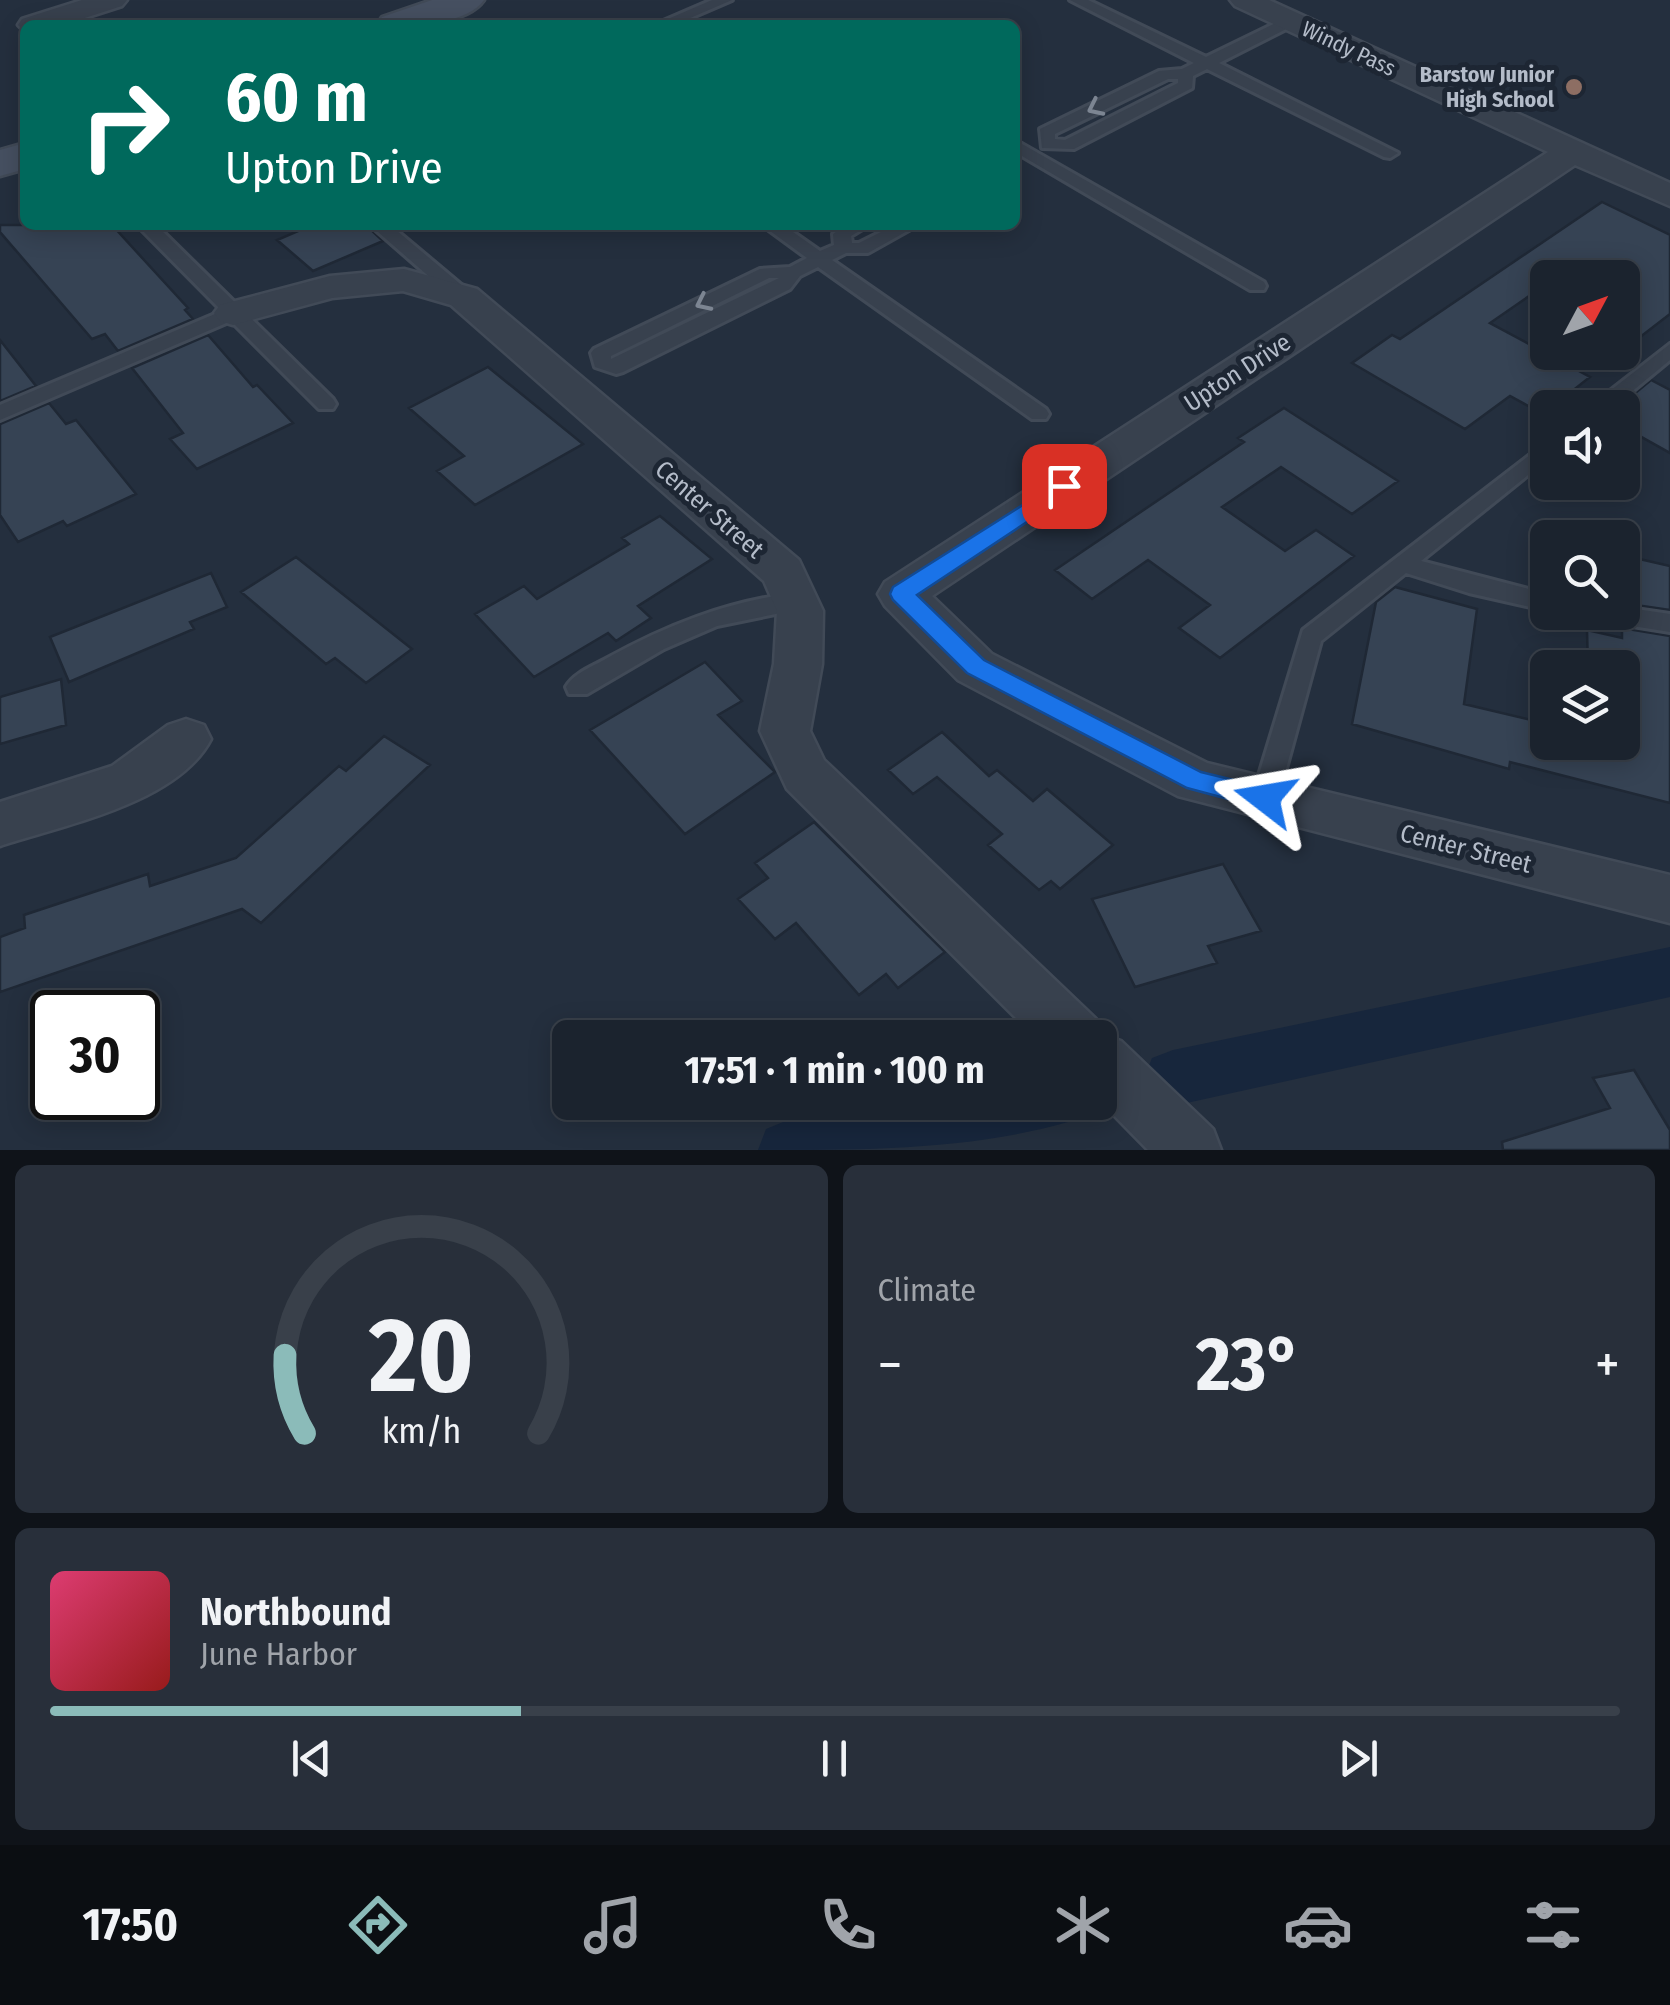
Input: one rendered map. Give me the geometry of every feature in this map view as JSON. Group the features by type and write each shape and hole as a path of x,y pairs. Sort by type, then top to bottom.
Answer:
{"main road":[{"path":"408,20 466,0"}],"street":[{"path":"48,20 112,0"},
{"name":"Windy Pass","path":"1245,0 1670,196"},
{"name":"Upton Drive","path":"901,594 1573,151"},
{"name":"Center Street","path":"233,313 330,287 404,280 464,297 582,372 783,572 800,611 798,664 785,731 805,774 1058,1020"},
{"name":"Center Street","path":"901,594 975,667 1196,781 1670,899"},
{"path":"0,824 129,782 186,740"},
{"path":"1117,1078 1191,1150"}],"lane":[{"path":"673,20 725,0"},
{"path":"1077,0 1390,153"},
{"path":"1020,153 1048,144 1046,132 1164,74 1185,74 1291,21"},
{"path":"1020,153 1257,286"},
{"path":"151,230 326,404"},
{"path":"386,230 464,297"},
{"path":"778,230 1039,414"},
{"path":"842,248 842,234 850,230"},
{"path":"582,372 602,353 766,272 794,272 842,248 862,249 899,230"},
{"path":"0,412 233,313"},
{"path":"1620,390 1670,350"},
{"path":"1265,798 1311,636 1530,462"},
{"path":"1401,562 1469,585 1530,599"},
{"path":"578,687 662,636 758,604 796,602"},
{"path":"1640,618 1670,623"}],"building":[{"path":"1602,202 1670,235 1670,314 1640,337 1640,260 1530,260 1530,295 1490,323 1530,345 1530,370 1577,370 1590,377 1573,390 1530,390 1530,407 1510,396 1465,429 1352,363 1392,335 1400,339"},
{"path":"0,225 20,225 20,230 117,230 188,308 185,310 193,319 118,351 105,334 92,339 0,232"},
{"path":"300,230 371,230 383,241 313,271 277,240"},
{"path":"208,335 253,387 257,385 293,423 197,469 170,439 183,433 132,368"},
{"path":"0,340 36,386 0,401"},
{"path":"488,367 583,444 475,505 437,471 464,456 409,408"},
{"path":"1651,380 1670,390 1670,453 1640,436 1639,390"},
{"path":"49,403 66,424 76,420 136,494 67,526 63,521 18,542 0,515 0,424"},
{"path":"1284,408 1398,481 1352,514 1281,467 1222,507 1285,551 1316,530 1354,556 1220,658 1179,628 1210,605 1148,560 1092,599 1055,570 1244,442 1238,438"},
{"path":"660,516 712,559 638,606 651,618 616,641 608,633 534,677 475,614 524,586 537,599 629,544 622,538"},
{"path":"296,557 412,649 366,683 335,658 326,664 241,592"},
{"path":"1640,559 1670,566 1670,610 1640,606"},
{"path":"211,573 227,607 190,622 194,629 69,682 50,637"},
{"path":"1395,587 1477,609 1464,704 1530,720 1530,760 1640,760 1640,650 1588,650 1587,630 1622,638 1622,630 1670,636 1670,803 1510,762 1509,769 1352,724 1376,602"},
{"path":"705,662 742,701 718,715 775,772 685,834 590,730"},
{"path":"61,679 66,725 0,744 0,697"},
{"path":"942,732 989,776 997,770 1033,801 1047,789 1113,845 1060,889 1051,881 1039,890 988,845 1002,834 937,777 913,794 888,770"},
{"path":"384,736 430,765 261,923 242,909 0,992 0,937 25,928 24,915 148,874 150,886 236,858 339,766 346,771"},
{"path":"814,822 945,952 898,988 886,974 859,995 796,923 775,939 738,899 768,878 755,863"},
{"path":"1223,864 1261,931 1208,946 1217,963 1135,987 1092,899"},
{"path":"1634,1070 1670,1130 1670,1150 1503,1150 1502,1142 1610,1108 1593,1078"}],"waterway":[{"path":"1173,1078 1670,972"},
{"path":"788,1150 950,1120"}],"place":[{"name":"Barstow Junior High School","path":"1574,87"}],"route":[{"path":"1064,486 901,594 975,667 1196,781 1265,798"}]}
